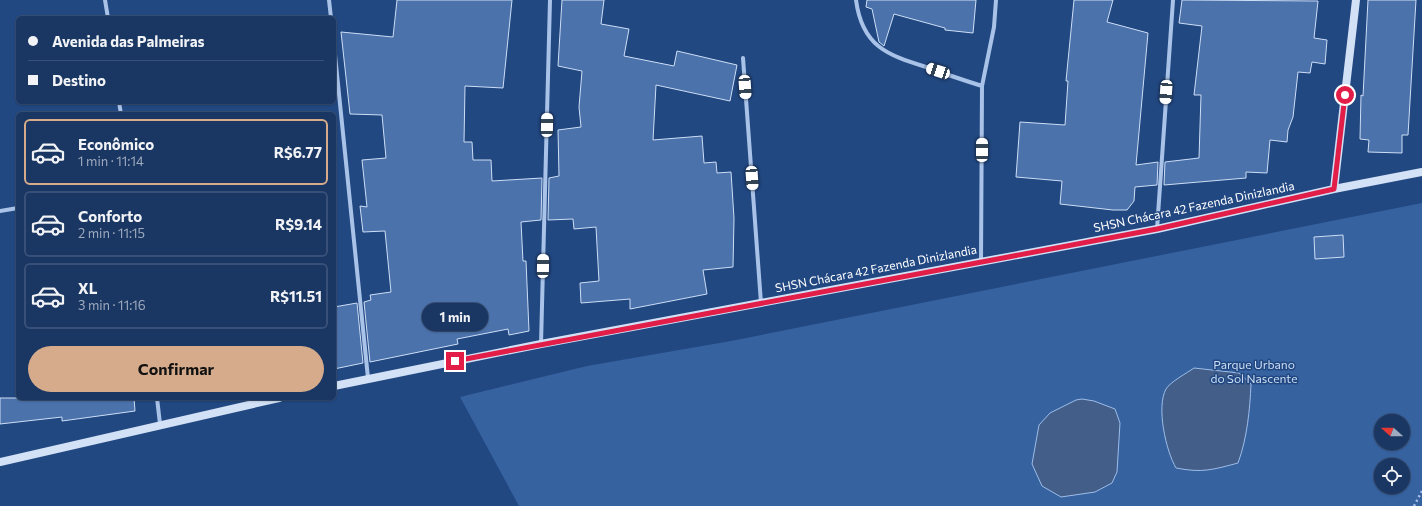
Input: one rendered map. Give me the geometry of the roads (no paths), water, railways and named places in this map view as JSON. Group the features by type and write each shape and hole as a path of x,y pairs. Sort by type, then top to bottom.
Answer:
{"street":[{"path":"105,0 108,16"},
{"path":"329,0 331,16"},
{"path":"541,344 550,0"},
{"path":"856,0 858,11 867,34 880,48 894,57 982,86"},
{"path":"981,261 982,86 994,27 996,0"},
{"path":"1157,229 1173,0"},
{"path":"1334,189 1356,0"},
{"path":"743,58 761,303"},
{"path":"336,65 368,378"},
{"name":"SHSN Chácara 42 Fazenda Dinizlandia","path":"336,386 541,344 1157,229 1334,189 1422,172"},
{"path":"0,211 16,208"},
{"path":"157,400 160,424"},
{"path":"0,462 160,424 270,400"}],"park label":[{"name":"Parque Urbano do Sol Nascente","path":"1254,372"}]}
